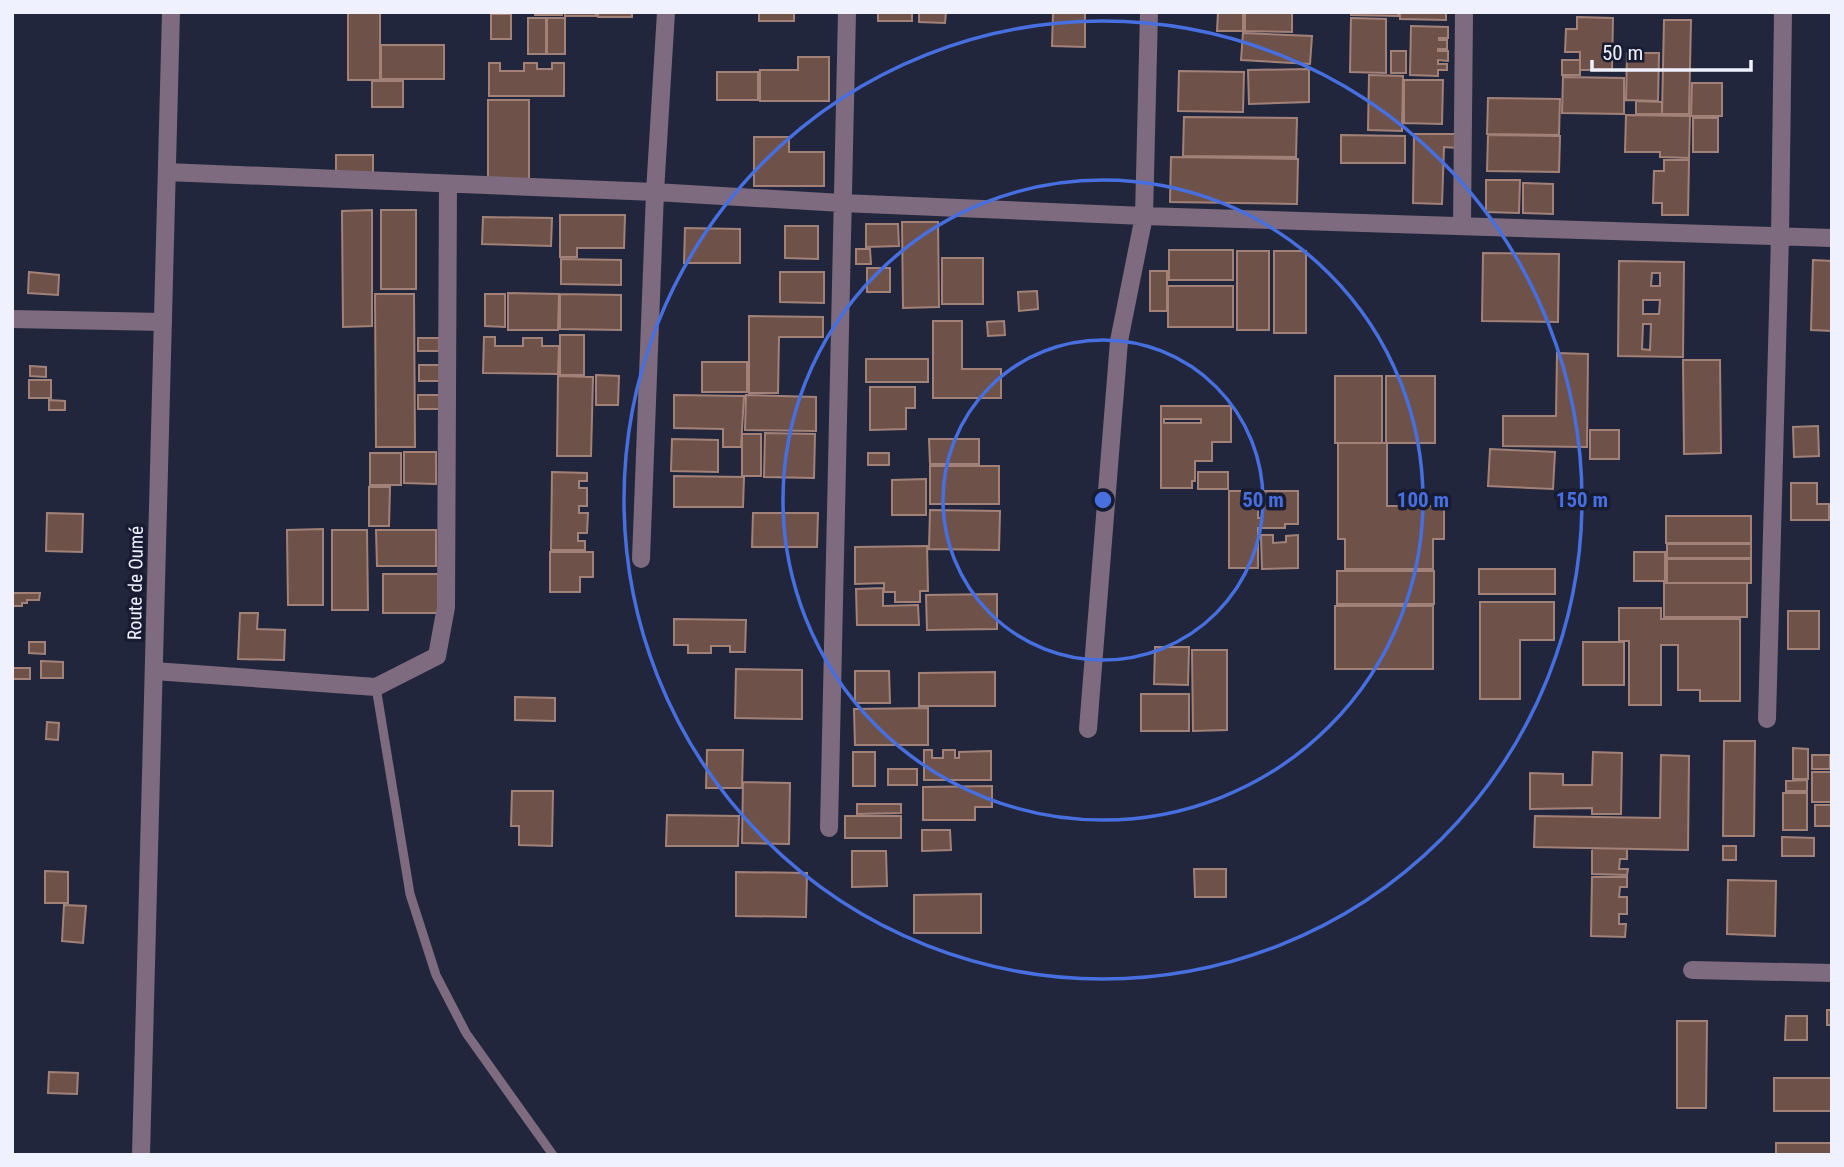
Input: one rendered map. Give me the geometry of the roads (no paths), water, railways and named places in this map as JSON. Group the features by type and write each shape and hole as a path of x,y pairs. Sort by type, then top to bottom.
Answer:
{"street":[{"name":"Route de Oumé","path":"141,1155 171,12"},
{"path":"641,559 655,192 666,12"},
{"path":"829,828 847,12"},
{"path":"1088,729 1119,341 1144,216 1149,12"},
{"path":"1462,225 1464,12"},
{"path":"1767,719 1783,12"},
{"path":"167,172 1144,216 1832,238"},
{"path":"154,671 376,687 438,656 446,607 448,184"},
{"path":"12,319 163,322"},
{"path":"1692,970 1832,973"}],"lane":[{"path":"376,687 410,894 436,975 466,1033 553,1155"}]}
